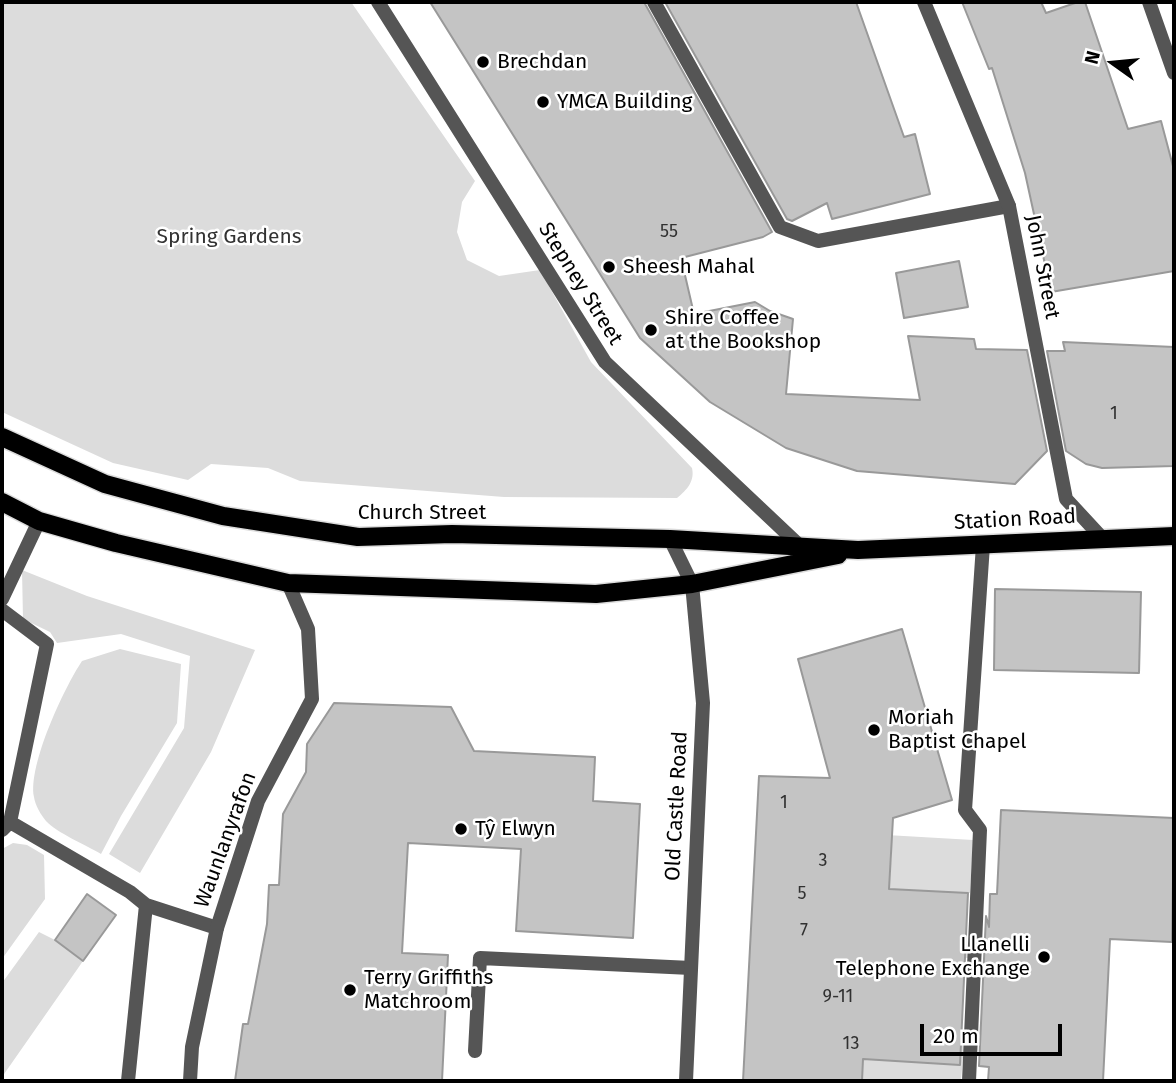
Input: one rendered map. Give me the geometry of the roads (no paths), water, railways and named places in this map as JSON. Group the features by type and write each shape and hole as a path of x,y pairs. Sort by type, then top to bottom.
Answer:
{"main road":[{"name":"Church Street","path":"2,437 104,484 223,516 358,537 452,534 670,539 858,551"},
{"path":"2,502 39,521 116,543 288,583 596,594 692,584 858,551"},
{"name":"Station Road","path":"858,551 1174,536"}],"street":[{"name":"Stepney Street","path":"378,2 605,362 800,546"},
{"path":"654,2 780,227 818,241 1009,206"},
{"name":"John Street","path":"924,2 1009,206 1066,499 1103,539"},
{"path":"1149,2 1174,73"},
{"path":"2,599 39,521"},
{"name":"Old Castle Road","path":"670,539 692,584 703,703 685,1081"},
{"path":"969,1081 979,830 965,810 983,545"},
{"name":"Waunlanyrafon","path":"190,1081 192,1047 217,928 258,802 312,699 308,629 288,583"},
{"path":"2,610 47,644 6,826 130,892 146,905 217,928"},
{"path":"128,1081 146,905"},
{"path":"475,1051 480,958 691,968"}],"place":[{"name":"Brechdan","path":"483,62"},
{"name":"YMCA Building","path":"543,102"},
{"name":"Sheesh Mahal","path":"609,267"},
{"name":"Shire Coffee at the Bookshop","path":"651,330"},
{"name":"Moriah Baptist Chapel","path":"874,730"},
{"name":"Tŷ Elwyn","path":"461,829"},
{"name":"Llanelli Telephone Exchange","path":"1044,957"},
{"name":"Terry Griffiths Matchroom","path":"350,990"}],"park label":[{"name":"Spring Gardens","path":"229,237"}]}
